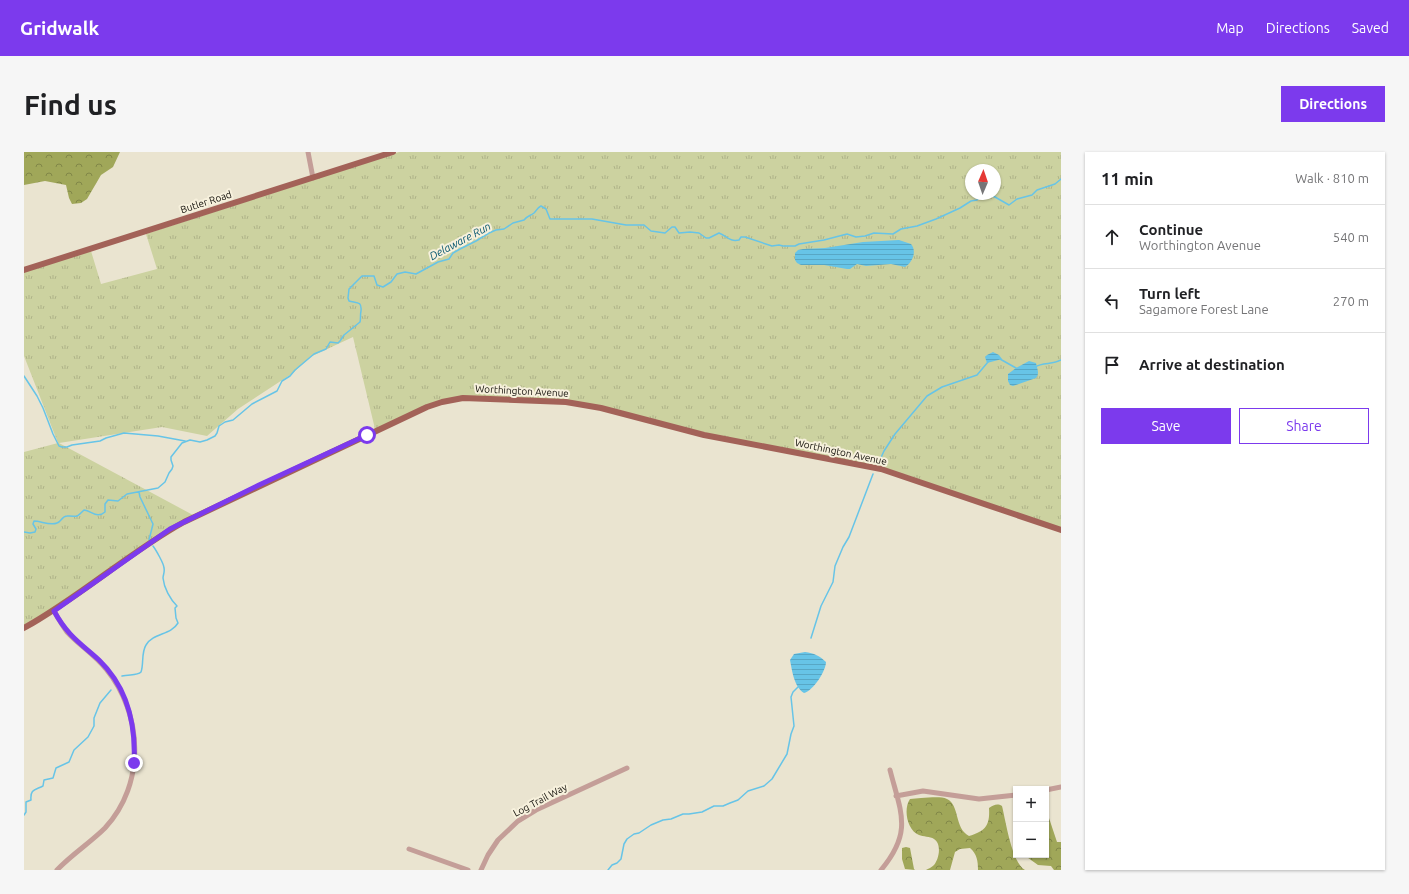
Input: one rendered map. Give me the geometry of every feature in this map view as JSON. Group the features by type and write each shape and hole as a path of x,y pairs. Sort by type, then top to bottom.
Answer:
{"main road":[{"name":"Butler Road","path":"24,270 393,152"},
{"name":"Worthington Avenue","path":"24,628 54,611 153,540 184,522 259,485 427,407 442,402 463,398 566,402 601,408 704,435 865,466 906,477 1061,530"}],"street":[{"path":"308,152 313,178"},
{"path":"54,611 67,632 99,660 116,681 133,723 134,740 134,763 129,786 113,818 91,841 66,861 58,870"},
{"name":"Log Trail Way","path":"481,870 488,855 498,840 518,821 545,806 627,768"},
{"path":"881,870 891,857 900,839 902,820 890,770"},
{"path":"1049,789 1061,787"},
{"path":"896,796 923,791 979,799 1013,795"},
{"path":"409,849 468,870"}],"green space":[{"path":"24,152 120,152 113,167 101,175 87,199 81,203 72,204 66,185 45,181 24,185"},
{"path":"399,152 1061,152 1061,531 907,475 720,436 579,403 455,399 375,429 353,337 310,357 293,373 238,409 207,436 162,427 59,443 193,515 46,613 24,625 24,452 58,443 24,356 24,272 91,251 101,284 157,269 146,234"},
{"path":"934,797 947,799 954,806 961,828 969,836 979,832 986,826 989,819 989,808 996,805 1002,806 1013,851 1013,858 1016,858 1020,866 1025,870 978,870 977,858 970,848 960,849 955,852 950,870 926,870 933,866 936,862 939,848 937,841 929,837 921,836 912,829 909,824 907,819 907,808 910,799"},
{"path":"1049,818 1057,842 1061,842 1061,870 1054,870 1051,866 1038,865 1028,858 1049,858"},
{"path":"902,848 910,848 915,870 905,869 902,859"}],"water":[{"path":"899,240 911,244 914,250 912,259 905,267 891,264 866,266 857,264 850,269 847,269 824,265 801,265 795,260 795,253 798,250 803,249 825,248 863,242"},
{"path":"993,352 999,355 1002,359 987,363 985,357"},
{"path":"1029,361 1036,363 1038,373 1036,378 1013,386 1010,385 1008,381 1008,374"},
{"path":"805,652 817,655 826,662 824,670 815,685 804,693 796,683 790,660 794,654"}],"waterway":[{"name":"Delaware Run","path":"24,532 35,532 36,529 33,524 34,521 54,524 65,516 77,516 84,510 99,515 105,512 105,504 108,500 118,501 127,494 158,488 165,482 172,469 173,466 171,457 182,443 190,440 200,442 215,436 219,426 225,422 233,420 252,404 277,391 282,381 290,376 314,354 326,349 330,342 338,343 344,335 360,322 361,306 358,303 349,301 348,298 349,289 362,276 374,276 377,285 383,287 391,282 397,274 405,272 416,274 438,262 449,259 453,253 489,233 504,229 513,223 524,220 541,206 546,209 550,219 592,219 626,225 644,225 651,231 665,233 672,227 675,227 679,233 699,233 706,238 719,233 733,240 739,240 741,237 745,237 772,246 795,246 847,234 856,237 874,233 893,234 901,229 917,226 936,219 971,201 977,200 983,195 995,197 1009,205 1017,199 1032,195 1037,190 1055,184 1061,179"},
{"path":"1000,359 1016,368"},
{"path":"1035,367 1041,364 1061,360"},
{"path":"878,464 895,434 927,396 942,387 977,375 988,362"},
{"path":"24,376 37,396 59,446 67,447 100,441 124,433 158,436 185,441"},
{"path":"811,638 821,606 833,582 835,566 849,537 873,474"},
{"path":"139,492 153,524 149,540"},
{"path":"122,676 141,672 144,648 149,641 171,630 178,623 175,608 177,606 166,589 163,578 164,566 153,546"},
{"path":"608,870 612,865 621,859 624,844 627,839 634,834 639,833 651,825 663,820 671,819 683,814 702,812 714,806 723,806 738,800 748,791 764,786 772,779 787,754 794,726 791,697 793,692 798,687"},
{"path":"24,815 26,812 26,802 31,800 32,792 43,786 44,780 53,778 56,768 69,762 74,750 88,737 94,726 94,718 100,703 111,690"}],"route":[{"path":"134,763 133,723 126,702 116,681 99,660 67,632 54,611 170,529 259,485 367,435"}]}
